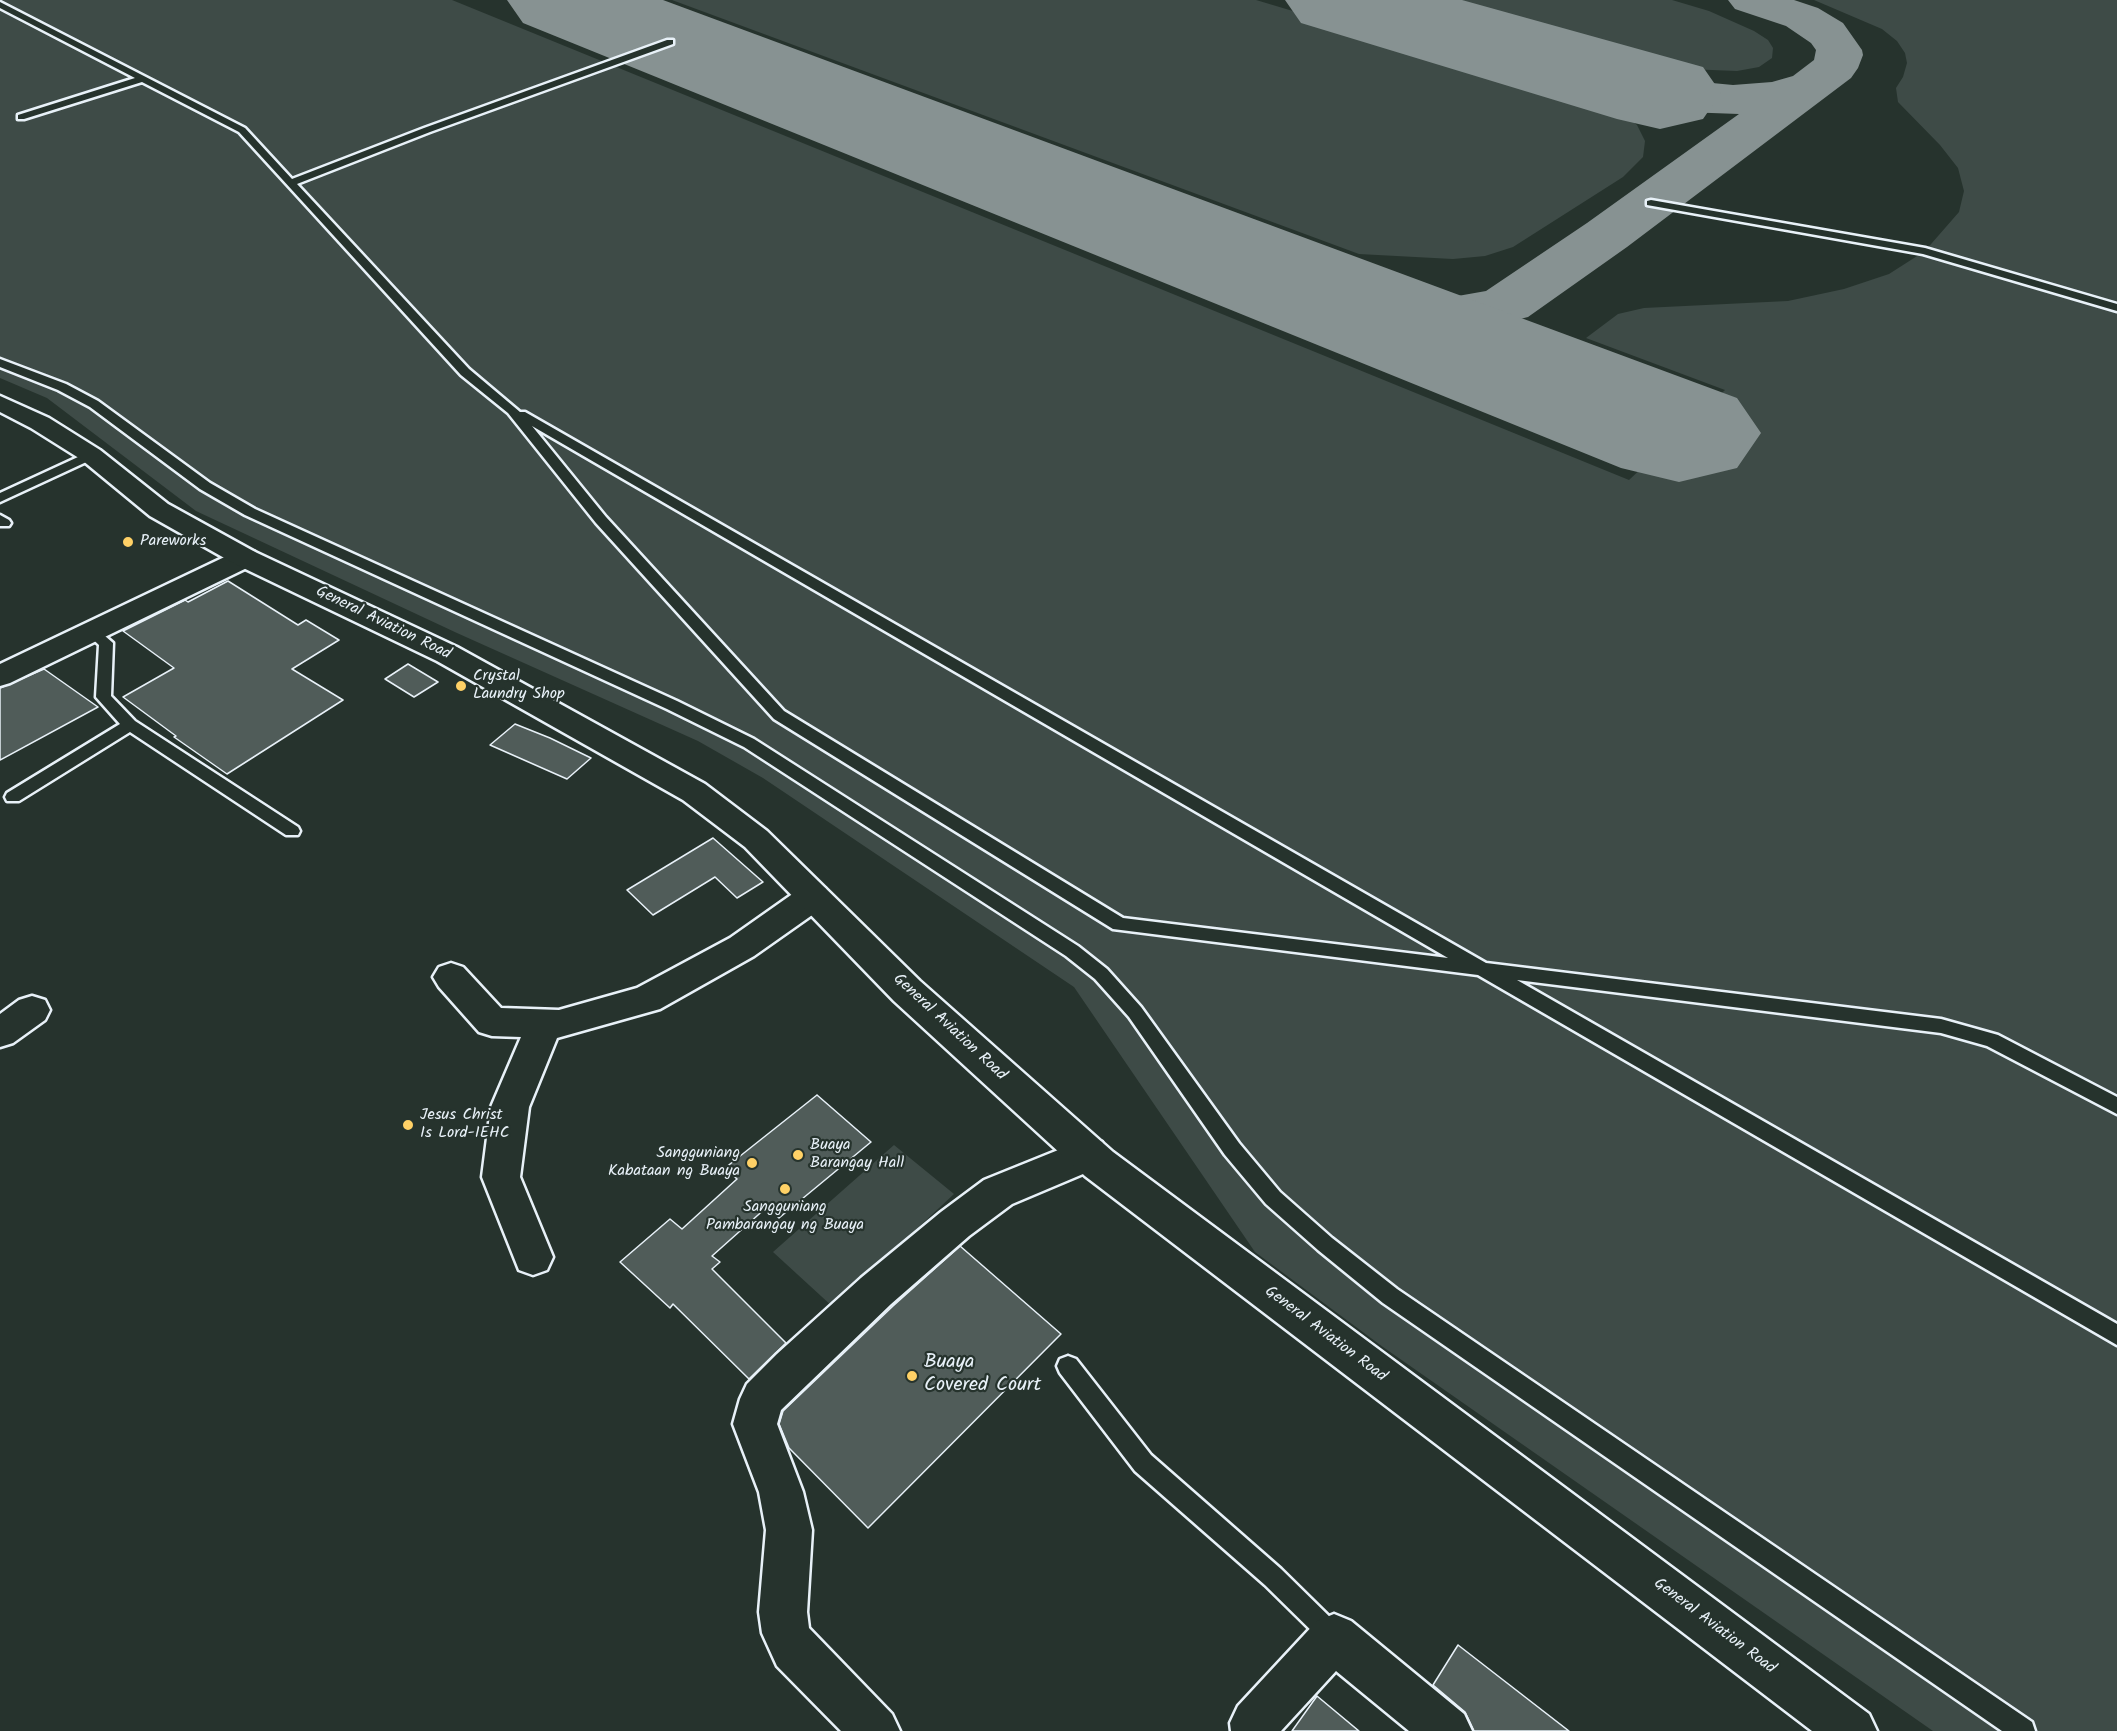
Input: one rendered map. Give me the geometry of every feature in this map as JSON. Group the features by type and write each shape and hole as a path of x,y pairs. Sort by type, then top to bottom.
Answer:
{"main road":[{"name":"General Aviation Road","path":"0,403 40,423 90,455 159,510 245,558 447,654 694,792 756,839 908,991 1088,1154 1852,1731"},
{"path":"0,676 245,558"},
{"path":"451,977 492,1022 559,1024 647,999 742,947 813,897"},
{"path":"0,1032 32,1010"},
{"path":"533,1257 501,1177 510,1107 544,1025"},
{"path":"875,1731 794,1649 786,1633 783,1612 789,1530 781,1492 755,1424 762,1399 876,1290 955,1224 998,1192 1088,1154"},
{"path":"1256,1731 1255,1723 1334,1638 1447,1731"}],"lane":[{"path":"0,5 242,130 465,372 512,410 821,586 1480,969 2117,1335"},
{"path":"290,183 427,130 670,42"},
{"path":"21,117 142,79"},
{"path":"1651,203 1925,251 2117,308"},
{"path":"0,363 62,387 94,404 205,486 250,512 672,705 749,743 1072,951 1101,974 1135,1012 1232,1149 1273,1198 1324,1244 1390,1296 2023,1731"},
{"path":"512,410 601,520 779,715 1119,924 1941,1026 1992,1040 2117,1106"},
{"path":"0,498 90,455"},
{"path":"92,632 106,643 103,698 130,725 292,831"},
{"path":"14,797 130,725"},
{"path":"1068,1366 1143,1462 1273,1577 1334,1638"}],"shaded area":[{"path":"0,0 452,0 1629,480 1725,390 1586,338 1618,314 1644,308 1788,301 1844,289 1889,274 1925,251 1959,212 1964,191 1958,168 1940,145 1898,102 1896,88 1903,77 1907,63 1905,53 1897,41 1882,29 1814,0 2117,0 2117,1731 1933,1731 1383,1347 1255,1252 1074,987 763,778 698,741 457,633 196,511 47,398 0,378"},
{"path":"672,0 1256,0 1600,103 1622,113 1637,125 1645,141 1643,157 1623,177 1513,247 1485,256 1453,259 1359,254"},
{"path":"1427,0 1672,0 1709,11 1754,31 1768,40 1773,48 1772,58 1759,67 1737,71 1658,65"},
{"path":"894,1145 954,1194 833,1307 773,1252"}],"building":[{"path":"228,581 298,625 306,620 339,640 292,669 343,700 227,774 174,737 176,736 123,697 174,668 123,631"},
{"path":"408,664 438,682 414,697 385,679"},
{"path":"44,669 98,707 0,760 0,688"},
{"path":"515,724 591,758 567,779 490,745"},
{"path":"713,838 763,882 737,898 715,877 653,915 627,890"},
{"path":"817,1095 871,1142 779,1218 767,1207 712,1256 720,1262 712,1269 786,1343 749,1379 673,1304 670,1308 620,1262 670,1219 682,1229 737,1179 725,1168"},
{"name":"Buaya Covered Court","path":"960,1246 1061,1334 868,1528 789,1448 779,1424 783,1411"},
{"path":"1458,1645 1569,1731 1474,1731 1465,1712 1433,1685"},
{"path":"1317,1696 1359,1731 1292,1731"}],"taxiway":[{"path":"1339,301 1369,309 1421,315 1452,315 1507,304 1607,235 1834,68 1840,55 1827,33 1802,17 1750,0"},
{"path":"1660,93 1733,100 1777,96 1809,86"}],"runway":[{"path":"562,0 1679,433"},
{"path":"1340,0 1660,93"}],"place":[{"name":"Pareworks","path":"128,542"},
{"name":"Crystal Laundry Shop","path":"461,686"},
{"name":"Jesus Christ Is Lord-IEHC","path":"408,1125"},
{"name":"Buaya Barangay Hall","path":"798,1155"},
{"name":"Sangguniang Kabataan ng Buaya","path":"752,1163"},
{"name":"Sangguniang Pambarangay ng Buaya","path":"785,1189"},
{"name":"Buaya Covered Court","path":"912,1376"}]}
